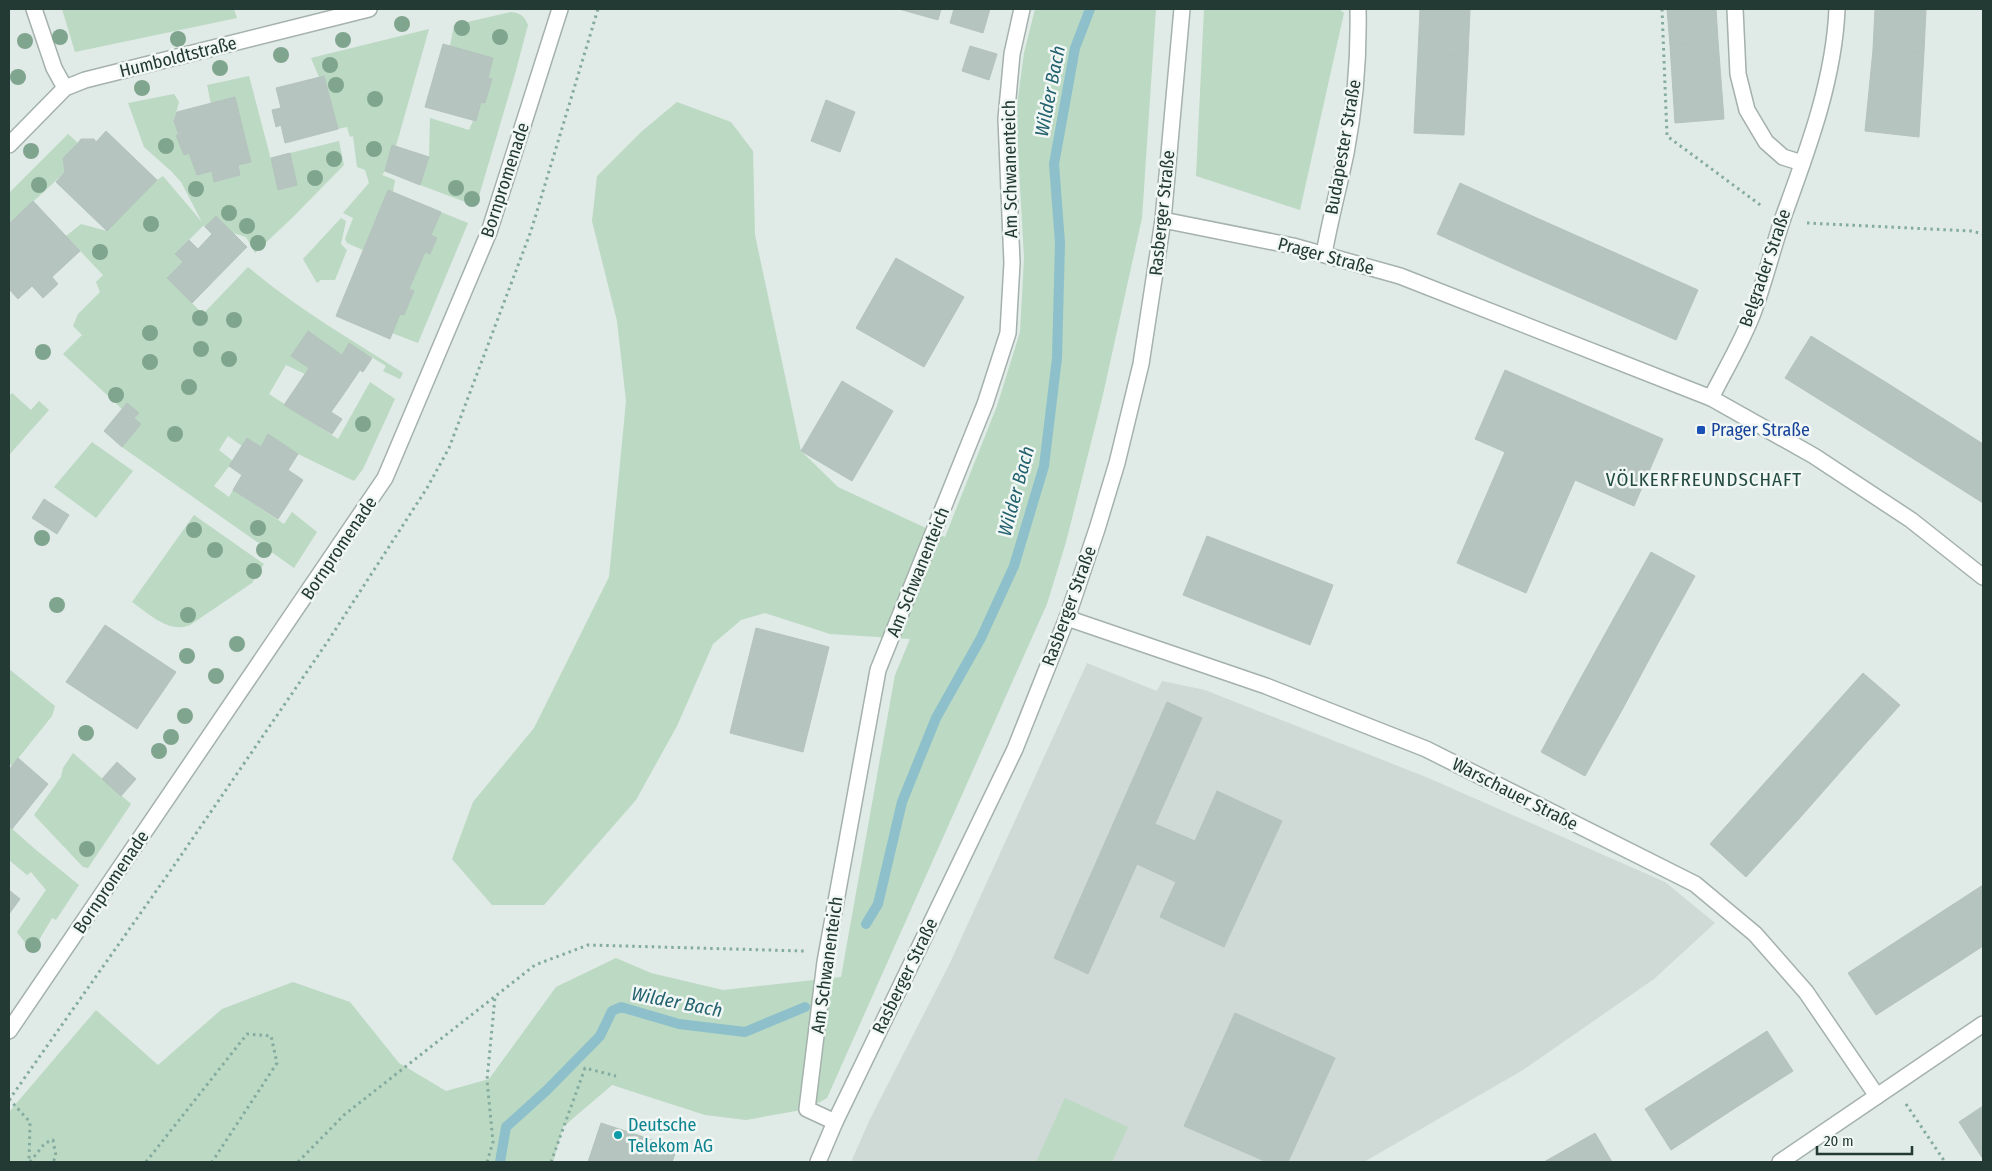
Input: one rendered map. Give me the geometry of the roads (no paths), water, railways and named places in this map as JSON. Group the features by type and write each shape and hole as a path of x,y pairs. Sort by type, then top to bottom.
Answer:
{"street":[{"path":"34,9 54,68 65,88"},
{"name":"Humboldtstraße","path":"9,145 65,88 85,80 369,9"},
{"name":"Bornpromenade","path":"9,1031 384,478 494,218 560,9"},
{"name":"Am Schwanenteich","path":"835,1122 807,1109 826,957 878,670 985,404 1008,333 1012,263 1006,119 1012,54 1022,9"},
{"name":"Rasberger Straße","path":"818,1162 835,1122 1014,748 1067,618 1097,529 1141,364 1163,220 1182,9"},
{"name":"Budapester Straße","path":"1324,254 1346,153 1352,115 1357,73 1358,9"},
{"path":"1735,9 1738,74 1746,110 1766,142 1783,157 1802,163"},
{"name":"Belgrader Straße","path":"1711,398 1753,313 1802,163 1833,55 1837,9"},
{"name":"Prager Straße","path":"1163,220 1293,246 1400,276 1711,398 1814,456 1911,520 1983,577"},
{"name":"Warschauer Straße","path":"1067,618 1266,686 1426,749 1695,884 1755,934 1806,992 1877,1096"},
{"path":"1780,1162 1983,1024"}],"waterway":[{"name":"Wilder Bach","path":"866,924 878,904 902,802 936,718 981,638 1014,566 1044,466 1057,358 1060,243 1054,164 1075,48 1090,9"},
{"name":"Wilder Bach","path":"500,1162 506,1127 547,1090 600,1036 612,1011 621,1007 679,1024 745,1032 805,1007"}],"place":[{"name":"Prager Straße","path":"1701,430"},
{"name":"Deutsche Telekom AG","path":"618,1135"}],"district":[{"name":"VÖLKERFREUNDSCHAFT","path":"1704,479"}]}
